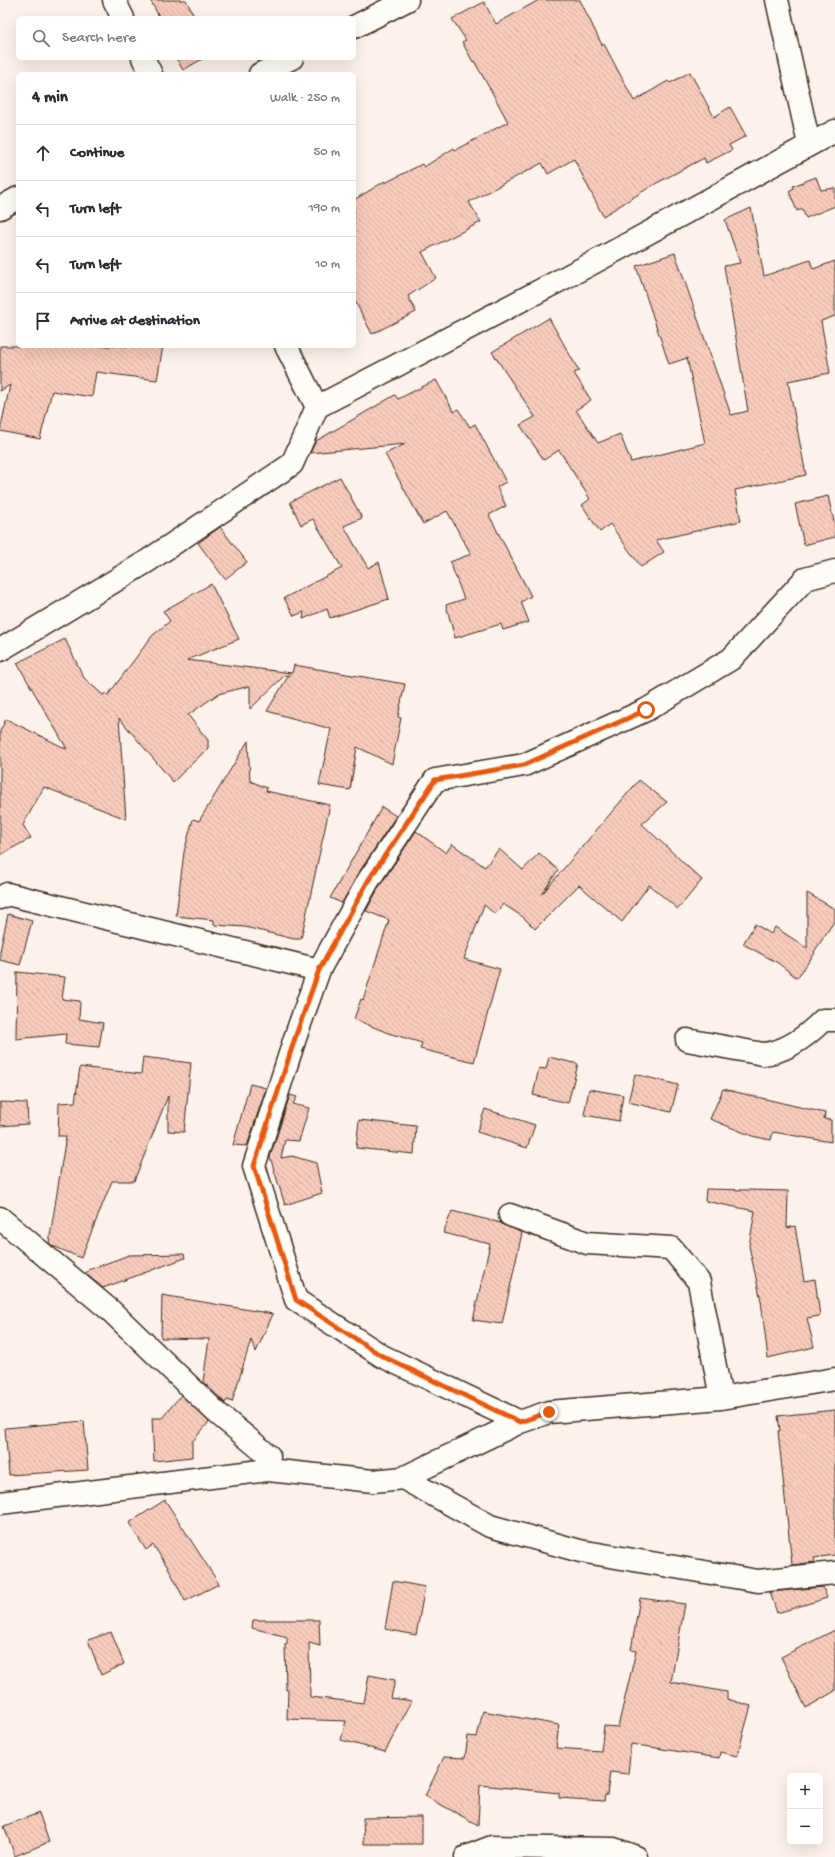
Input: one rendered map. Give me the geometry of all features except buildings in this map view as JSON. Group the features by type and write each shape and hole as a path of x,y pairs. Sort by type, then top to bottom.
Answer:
{"street":[{"path":"114,0 122,16"},
{"path":"356,26 407,0"},
{"path":"777,0 809,144"},
{"path":"144,60 150,72"},
{"path":"264,72 288,60"},
{"path":"0,650 146,562 292,464 317,408 591,264 835,131"},
{"path":"0,208 16,199"},
{"path":"287,348 317,408"},
{"path":"520,1422 382,1356 296,1300 254,1166 296,1035 319,970 368,881 435,780 524,765 646,710 731,659 805,579 835,571"},
{"path":"0,898 7,894 319,970"},
{"path":"688,1040 763,1054 774,1053 806,1036 823,1020 835,1020"},
{"path":"510,1215 587,1243 671,1248 699,1282 721,1398"},
{"path":"0,1218 111,1311 216,1412 269,1456 268,1470"},
{"path":"0,1503 268,1470 373,1481 403,1478 520,1422 549,1412 721,1398 835,1379"},
{"path":"403,1478 490,1526 580,1551 758,1581 835,1573"},
{"path":"466,1857 492,1847 614,1849 636,1857"}],"route":[{"path":"549,1412 520,1422 382,1356 296,1300 254,1166 296,1035 319,970 368,881 435,780 524,765 646,710"}]}
